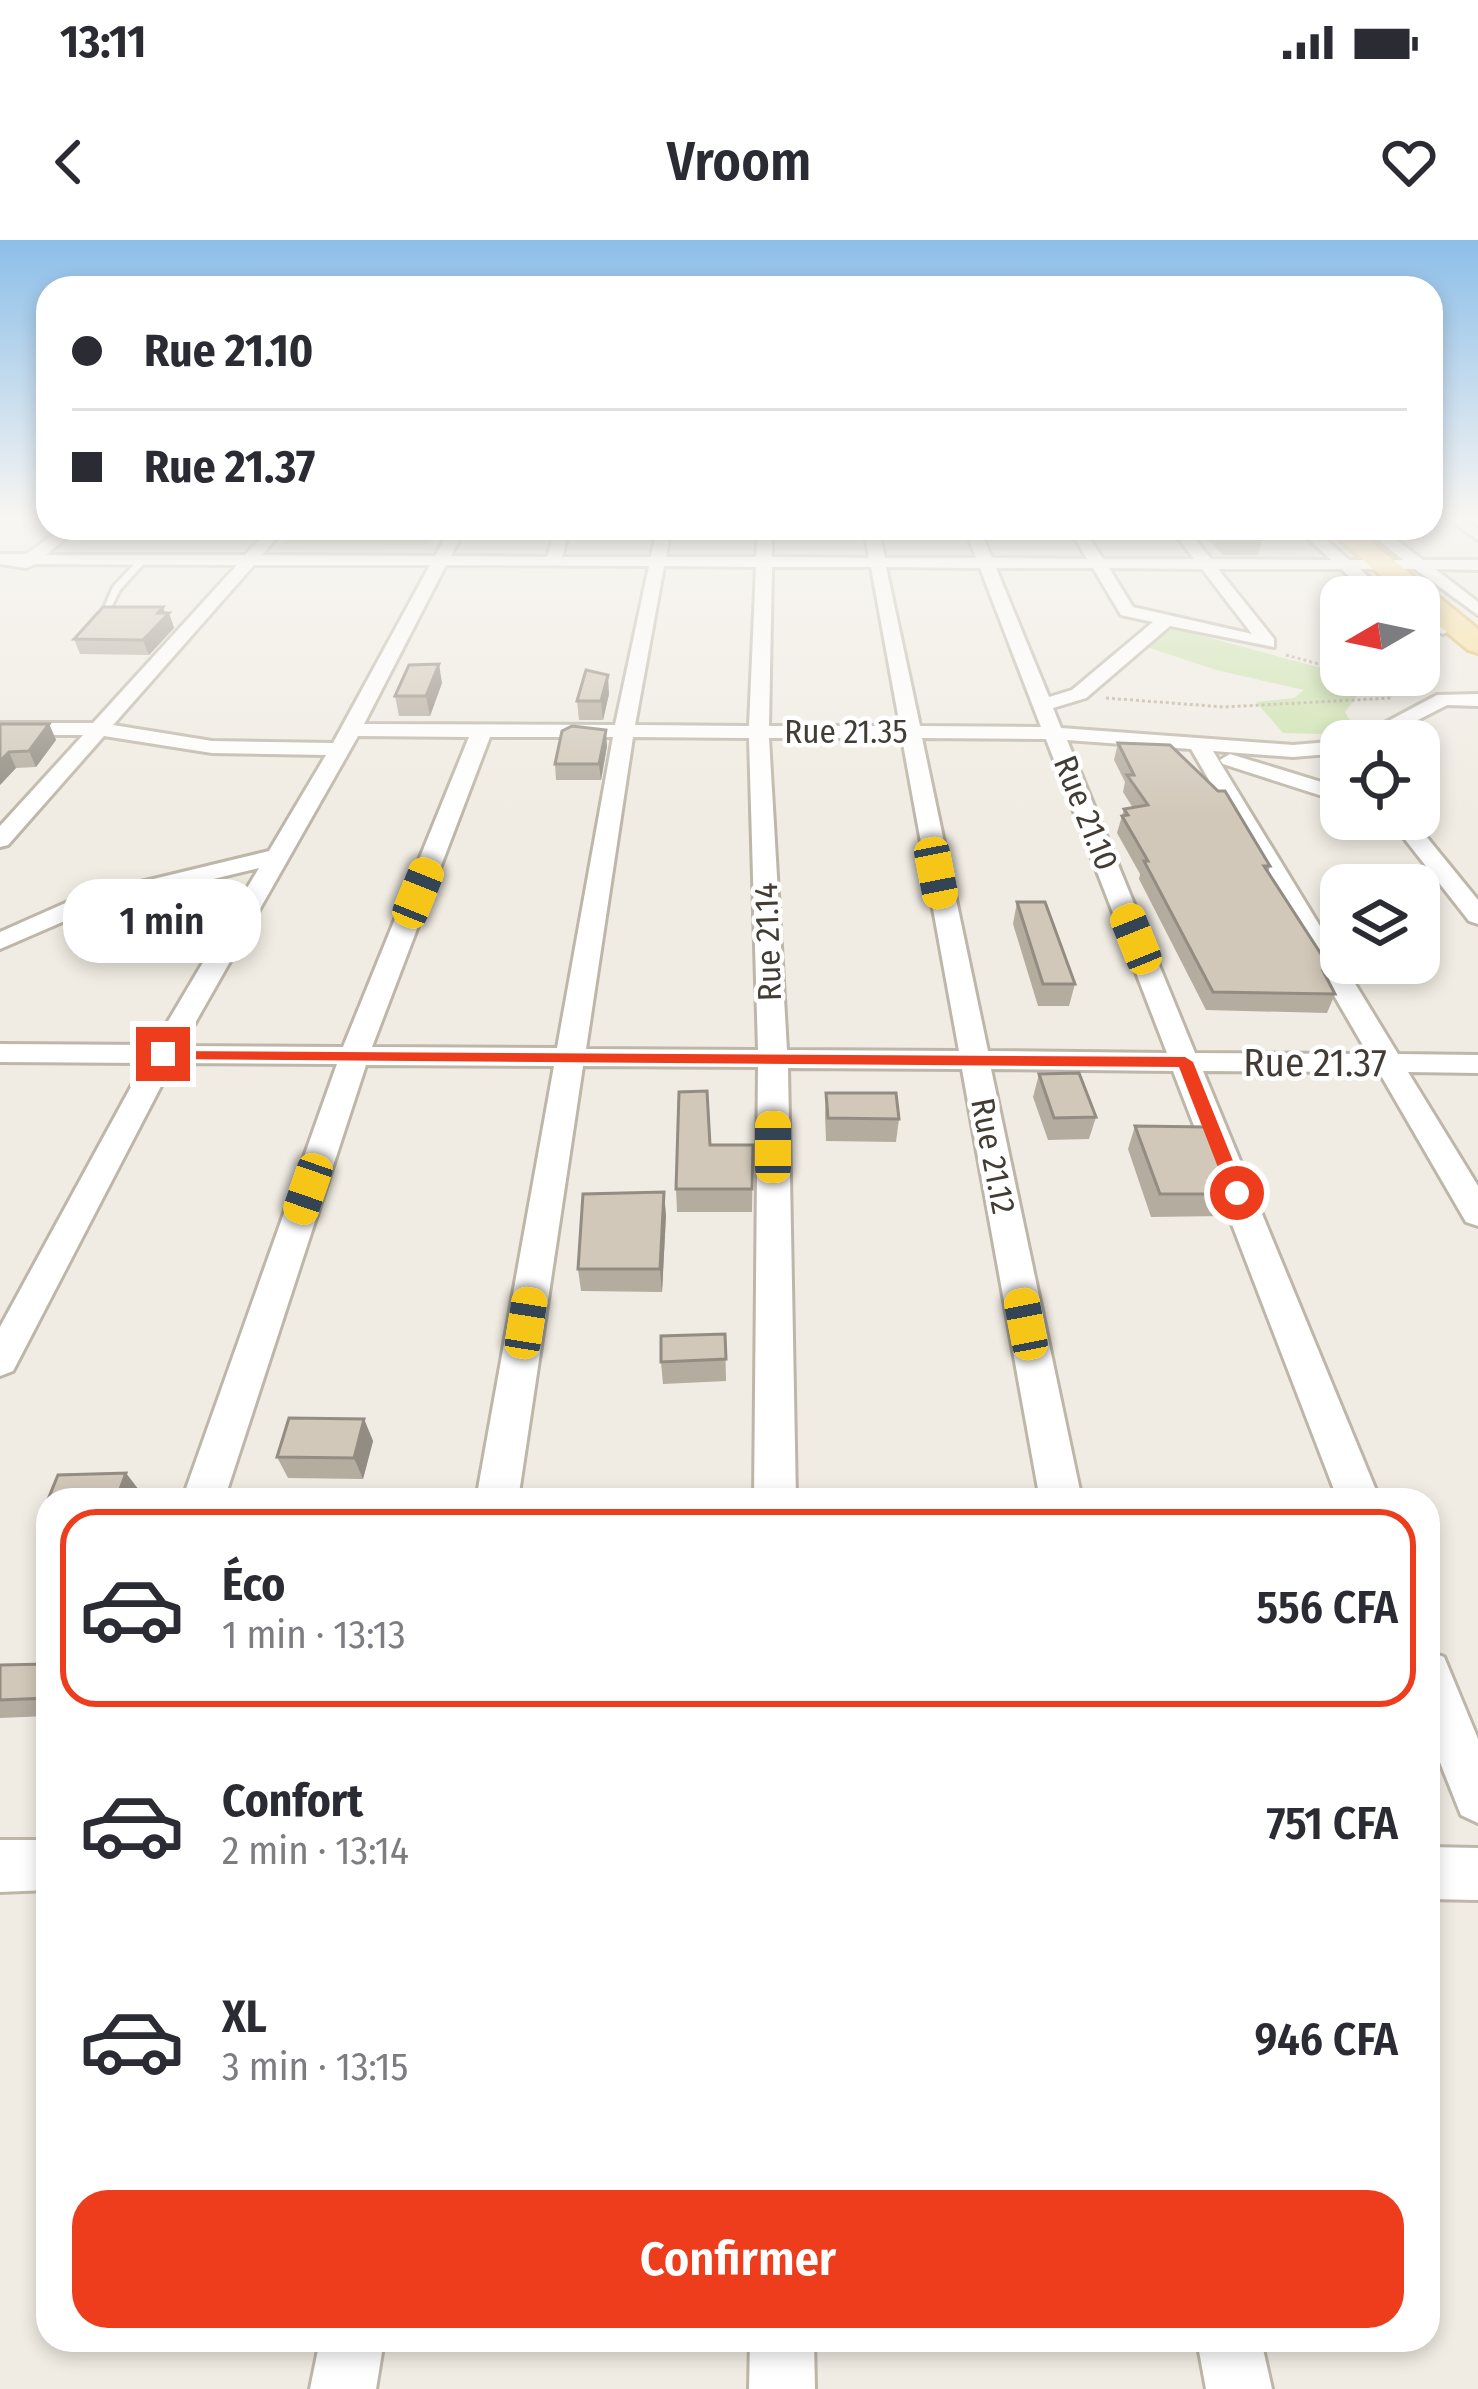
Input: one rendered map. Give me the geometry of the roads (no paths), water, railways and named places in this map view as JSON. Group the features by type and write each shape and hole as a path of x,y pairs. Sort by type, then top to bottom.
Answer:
{"main road":[{"path":"1440,617 1478,644"},
{"path":"1440,629 1478,660"}],"street":[{"path":"0,840 198,617"},
{"path":"0,1361 163,1054 411,617"},
{"path":"499,1488 624,731 647,617"},
{"name":"Rue 21.14","path":"764,617 759,732 773,1059 775,1488"},
{"name":"Rue 21.12","path":"888,617 1059,1488"},
{"name":"Rue 21.10","path":"1008,617 1354,1488"},
{"path":"1150,617 1268,643 1248,617"},
{"path":"1043,705 1078,694 1164,622"},
{"path":"1402,720 1444,699 1478,700"},
{"name":"Rue 21.35","path":"0,729 99,729 212,747 482,730 1054,733 1200,746 1320,749"},
{"path":"207,1488 354,1056 482,730"},
{"path":"1200,746 1320,788"},
{"path":"1200,746 1478,1214"},
{"path":"1417,840 1478,916"},
{"path":"0,941 88,902 278,856"},
{"name":"Rue 21.37","path":"0,1053 1478,1064"},
{"path":"1440,1703 1478,1798"},
{"path":"0,1866 36,1865"},
{"path":"1440,1873 1478,1874"},
{"path":"343,2389 350,2352"},
{"path":"782,2352 782,2389"},
{"path":"1231,2352 1239,2389"}]}
